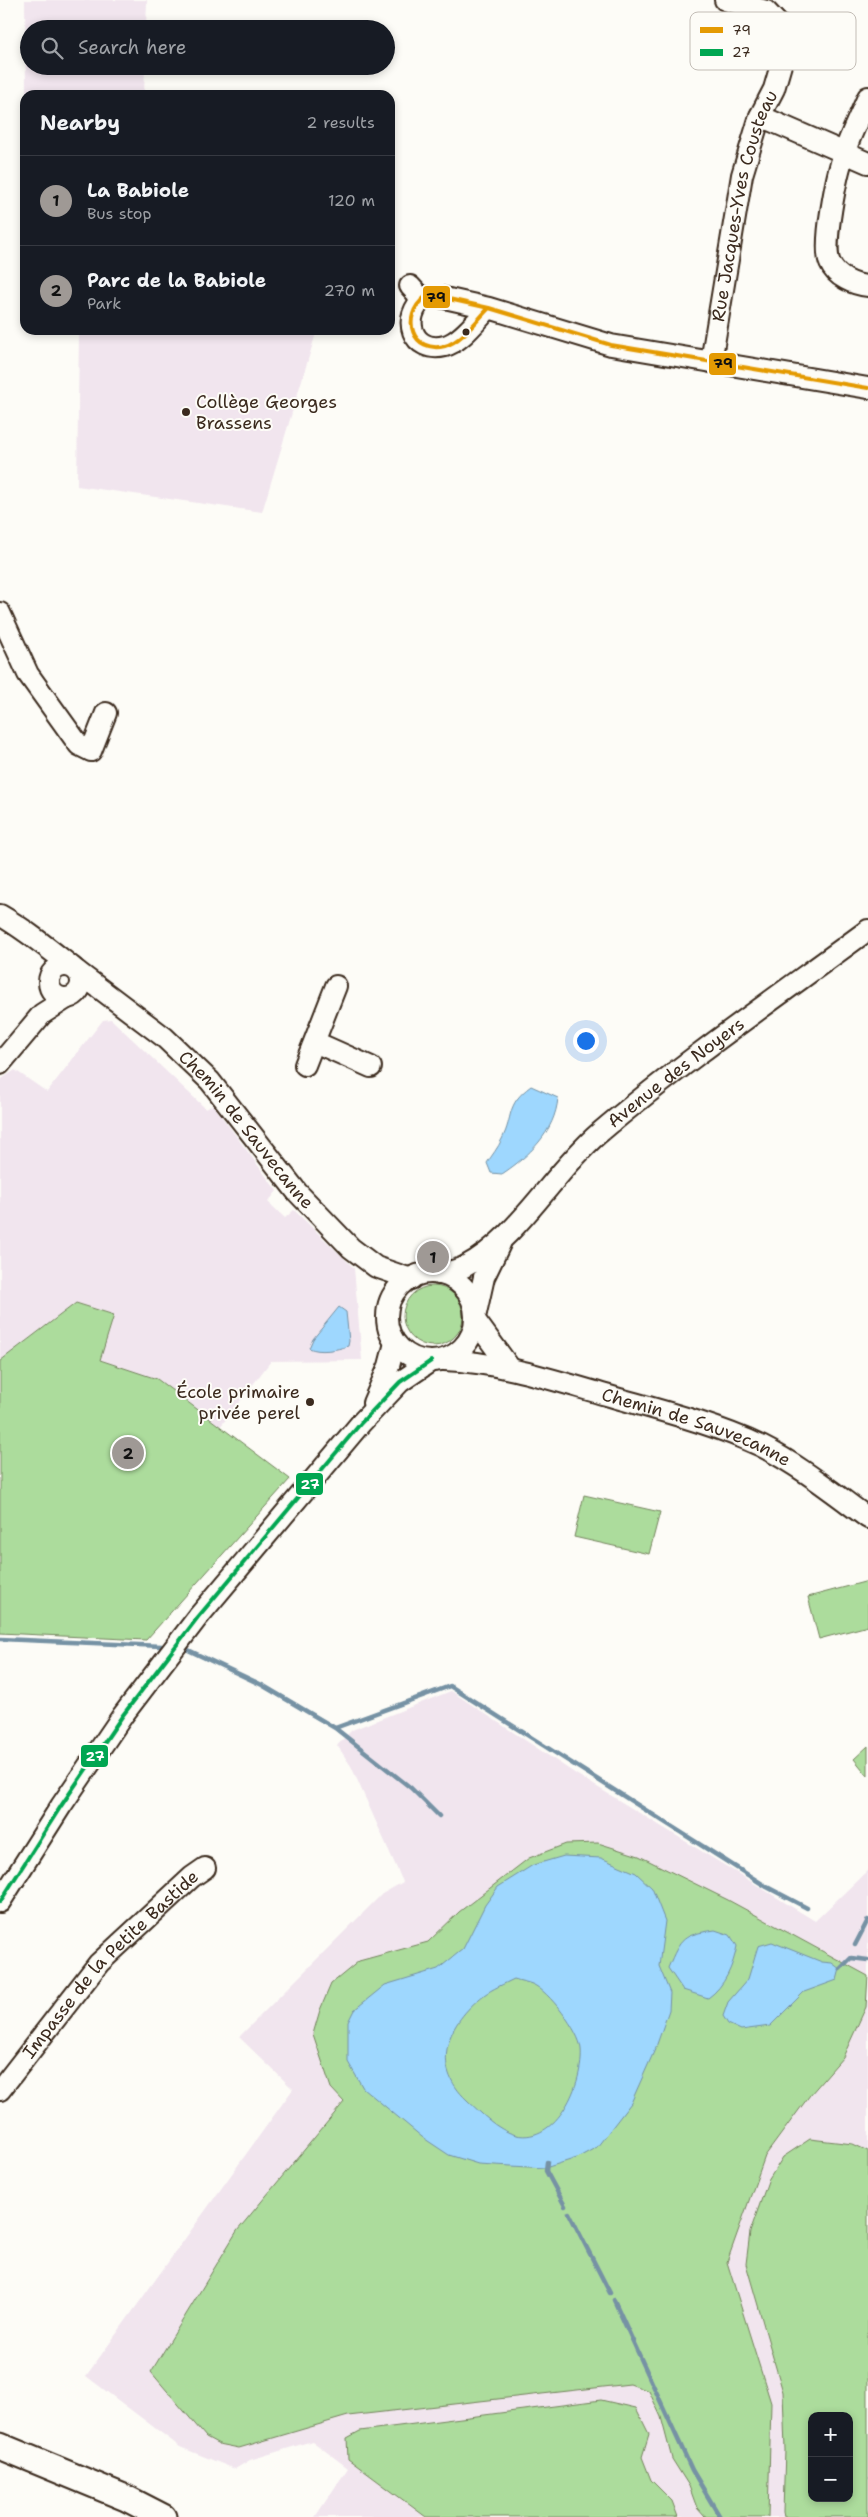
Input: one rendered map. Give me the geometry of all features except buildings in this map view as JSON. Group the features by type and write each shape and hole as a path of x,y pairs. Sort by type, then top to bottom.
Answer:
{"main road":[{"path":"0,2446 126,2498 164,2517"}],"street":[{"name":"Rue Jacques-Yves Cousteau","path":"725,0 767,12"},
{"name":"Rue Jacques-Yves Cousteau","path":"711,362 742,175 760,116 774,89 779,70"},
{"path":"868,98 844,154 828,230 830,263 841,277 868,286"},
{"path":"760,116 868,163"},
{"path":"489,308 456,340 445,346 432,346 419,340 410,328 411,316 416,305 416,292 425,297 440,298 489,308 611,344 868,388"},
{"path":"0,613 28,674 79,745 91,751 106,712"},
{"name":"Chemin de Sauvecanne","path":"0,915 30,932 40,942 164,1037 210,1081 297,1192 346,1243 376,1267 410,1278"},
{"name":"Avenue des Noyers","path":"438,1274 462,1268 503,1238 556,1177 596,1136 667,1077 868,930"},
{"path":"40,942 60,989"},
{"path":"0,1064 42,1014 60,989 56,968 64,965 75,969 81,980 80,989 60,989"},
{"path":"305,1065 336,986"},
{"path":"60,989 112,997"},
{"path":"315,1042 371,1067"},
{"name":"Avenue des Noyers","path":"475,1318 484,1277 503,1238"},
{"name":"Chemin de Sauvecanne","path":"376,1267 392,1297"},
{"path":"438,1360 417,1359 405,1353 395,1343 388,1320 392,1297 400,1286 410,1278 424,1274 438,1274 450,1277 468,1293 475,1318 510,1368"},
{"path":"0,1902 60,1806 123,1715 198,1617 360,1424 400,1382 438,1360 456,1354 466,1345 472,1333 475,1318"},
{"path":"360,1424 374,1402 389,1366 395,1343"},
{"name":"Chemin de Sauvecanne","path":"438,1360 476,1361 510,1368 698,1421 761,1447 817,1481 868,1518"},
{"name":"Impasse de la Petite Bastide","path":"0,2090 100,1963 192,1877 205,1868"}],"shaded area":[{"path":"25,0 147,0 146,20 25,20"},
{"path":"26,75 145,75 144,90 26,90"},
{"name":"Collège Georges Brassens","path":"79,335 315,335 262,512 77,486"},
{"path":"111,1019 206,1109 213,1105 277,1191 268,1202 285,1218 294,1210 354,1268 362,1360 271,1361 220,1427 157,1379 100,1360 114,1315 76,1303 0,1361 0,1080 15,1070 47,1092 103,1020"},
{"path":"451,1691 576,1774 815,1921 868,1870 868,2517 315,2517 348,2468 312,2441 250,2460 235,2469 180,2447 86,2376 293,2089 239,2037 382,1894 403,1882 351,1766 337,1745 352,1730"}],"green space":[{"path":"427,1286 439,1286 450,1291 458,1299 463,1310 461,1328 450,1341 439,1346 427,1346 416,1341 408,1333 403,1322 403,1310 408,1299 416,1291"},
{"path":"76,1303 114,1315 100,1360 157,1379 290,1479 146,1640 0,1633 0,1361"},
{"path":"584,1495 660,1512 649,1554 574,1537"},
{"path":"868,1581 868,1626 819,1639 808,1597"},
{"path":"868,1746 868,1776 854,1759"},
{"path":"598,1843 639,1856 728,1900 868,1976 866,2007 843,2057 810,2095 765,2156 727,2262 771,2403 768,2517 705,2517 697,2508 689,2486 672,2459 661,2417 649,2391 630,2384 348,2416 239,2448 219,2444 206,2437 151,2372 237,2231 344,2102 331,2088 313,2034 320,2010 331,1984 359,1961 428,1942 459,1912 529,1858 566,1844"},
{"path":"810,2139 853,2144 868,2151 868,2517 784,2517 785,2450 783,2392 746,2264 750,2232 768,2181 783,2157"},
{"path":"601,2400 636,2408 649,2434 642,2457 651,2480 672,2501 678,2517 426,2517 348,2459 347,2438 360,2431"}],"water":[{"path":"531,1086 558,1098 552,1122 539,1142 522,1159 502,1174 491,1173 487,1163 506,1131 511,1111 517,1099"},
{"path":"339,1307 346,1312 348,1346 328,1350 309,1348 313,1339"},
{"path":"564,1856 601,1858 636,1873 652,1888 665,1921 659,1966 670,1993 669,2010 656,2047 631,2103 597,2147 577,2158 545,2168 478,2164 449,2155 422,2137 363,2088 348,2062 348,2022 354,2010 385,1985 438,1969 463,1949 485,1905 498,1887 533,1865","holes":["514,1979 532,1984 546,1994 562,2012 575,2033 581,2049 578,2078 565,2108 544,2130 531,2135 509,2133 496,2125 467,2100 456,2087 449,2073 446,2059 448,2045 453,2032 471,2006 484,1995"]},
{"path":"715,1930 730,1935 737,1946 724,1982 708,1998 683,1990 668,1968 676,1950 684,1939"},
{"path":"772,1942 822,1962 832,1963 840,1969 837,1980 804,1992 770,2026 741,2030 728,2024 723,2016 728,2002 748,1979 758,1946"}],"waterway":[{"path":"0,1639 162,1646"},
{"path":"184,1648 262,1685 335,1728 411,1788 439,1816"},
{"path":"335,1728 450,1686 767,1887 807,1908"},
{"path":"855,1945 868,1920"},
{"path":"840,1969 851,1958 868,1960"},
{"path":"547,2162 546,2171 565,2206"},
{"path":"569,2213 610,2293"},
{"path":"614,2300 692,2470 720,2517"}],"transit line":[{"name":"79","path":"489,308 463,335 445,346 434,347 424,345 413,332 413,314 417,305 425,297 440,297 489,308 611,345 868,388"},
{"name":"27","path":"0,1902 61,1806 123,1715 198,1617 361,1423 400,1382 431,1361"}],"place":[{"name":"Collège Georges Brassens","path":"186,412"},
{"name":"La Babiole","path":"433,1257"},
{"name":"École primaire privée perel","path":"310,1402"},
{"name":"Parc de la Babiole","path":"128,1453"}]}
